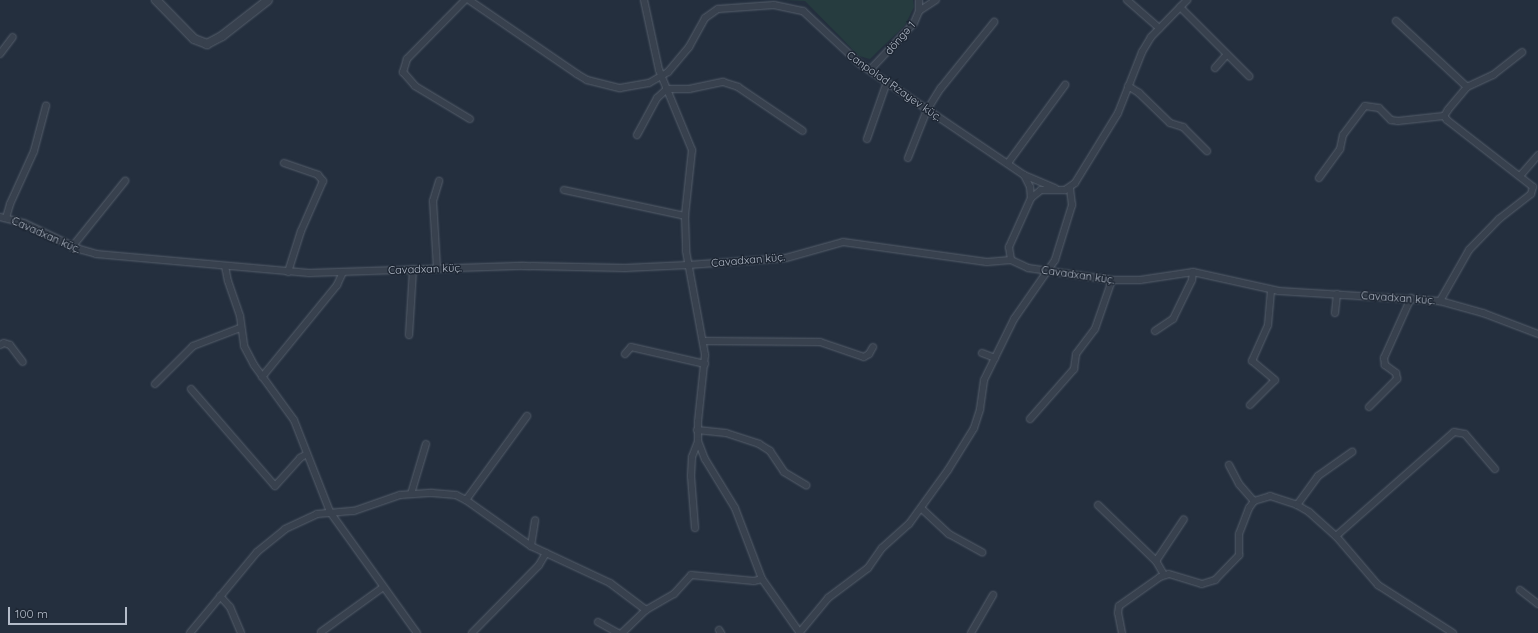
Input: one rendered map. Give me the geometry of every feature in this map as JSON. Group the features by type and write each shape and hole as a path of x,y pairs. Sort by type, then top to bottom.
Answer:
{"street":[{"path":"156,0 194,39 207,44 222,36 268,0"},
{"path":"465,0 408,59 403,72 415,86 470,118"},
{"name":"Canpolad Rzayev küç.","path":"469,0 556,61 587,80 609,86 632,87 649,83 662,76 681,58 702,23 713,11 724,8 774,5 803,11 845,52 887,82 1024,175 1057,189"},
{"path":"644,0 662,76 692,150 685,216 688,265 704,341 706,364 697,430 698,441 705,459 735,508 762,579 800,632 828,598 868,568 882,548 922,509 974,428 980,409 982,388 995,358 1014,319 1049,271 1063,241 1072,205 1070,188 1112,124 1142,52 1159,28 1187,0"},
{"name":"döngə 1","path":"870,70 901,40 914,23 919,11 919,0"},
{"path":"919,11 936,0"},
{"path":"1127,0 1159,28"},
{"path":"1180,7 1249,76"},
{"path":"1396,21 1467,87"},
{"path":"908,158 927,110 941,88 994,22"},
{"path":"0,54 13,37"},
{"path":"1319,178 1340,149 1343,135 1364,106 1379,108 1392,120 1398,121 1444,116 1467,87 1493,75 1522,52"},
{"path":"1215,68 1227,54"},
{"path":"637,135 657,98 667,89 689,89 723,82 731,83 803,131"},
{"path":"867,139 887,82"},
{"path":"1008,163 1065,85"},
{"path":"1128,86 1139,93 1170,123 1183,127 1207,151"},
{"path":"3,217 34,151 46,106"},
{"path":"1440,301 1449,282 1474,244 1499,219 1531,194 1533,187 1452,126 1444,116"},
{"path":"1520,176 1538,155"},
{"path":"284,163 318,175 323,181 301,231 288,272"},
{"path":"1024,175 1030,187 1031,198"},
{"path":"72,246 125,181"},
{"path":"437,268 433,201 439,181"},
{"path":"1011,260 1008,247 1031,198 1041,190 1070,188"},
{"path":"564,190 685,216"},
{"name":"Cavadxan küç.","path":"3,217 24,223 85,252 119,258 288,272 343,272 437,268 688,265 786,258 843,242 987,262 1011,260 1028,268 1112,280 1140,280 1193,272 1271,290 1440,301 1483,313 1538,334"},
{"path":"225,266 240,316 240,328 244,346 262,377 287,408 330,512 382,588 416,632"},
{"path":"409,335 413,269"},
{"path":"262,377 337,285 343,272"},
{"path":"1155,331 1173,319 1192,280 1193,272"},
{"path":"1030,419 1074,369 1076,354 1095,329 1112,280"},
{"path":"1250,405 1275,380 1252,361 1268,326 1271,290"},
{"path":"1335,313 1337,294"},
{"path":"1369,407 1397,380 1396,373 1385,365 1384,358 1411,298"},
{"path":"156,384 194,346 240,328"},
{"path":"704,341 816,342 864,357 869,354 873,347"},
{"path":"0,345 4,343 10,346 23,362"},
{"path":"625,354 631,347 706,364"},
{"path":"982,353 995,358"},
{"path":"191,389 275,486 300,458 307,454"},
{"path":"466,500 527,416"},
{"path":"697,430 726,433 759,444 770,451 784,472 806,485"},
{"path":"1336,536 1454,432 1465,434 1495,469"},
{"path":"695,528 691,468 698,441"},
{"path":"411,494 426,444"},
{"path":"1296,505 1314,480 1352,452"},
{"path":"1229,465 1239,484 1254,501"},
{"path":"190,633 220,596 275,535 304,518 330,512 354,511 386,498 411,494 444,493 466,500 531,546 610,583 646,610"},
{"path":"1098,505 1156,561 1164,575 1202,584 1215,580 1239,555 1240,527 1254,501 1270,496 1296,505 1336,536 1378,585 1453,633"},
{"path":"922,509 949,534 982,552"},
{"path":"1156,561 1184,519"},
{"path":"531,546 535,520"},
{"path":"472,633 539,565 546,553"},
{"path":"622,633 646,610 674,594 691,575 754,581 762,579"},
{"path":"1122,633 1118,614 1119,606 1164,575"},
{"path":"321,632 382,588"},
{"path":"1520,590 1538,604"},
{"path":"971,633 993,595"},
{"path":"220,596 230,607 241,633"},
{"path":"598,622 618,633"}],"green space":[{"path":"784,0 913,0 914,7 905,25 870,59 859,56 805,1"}]}
